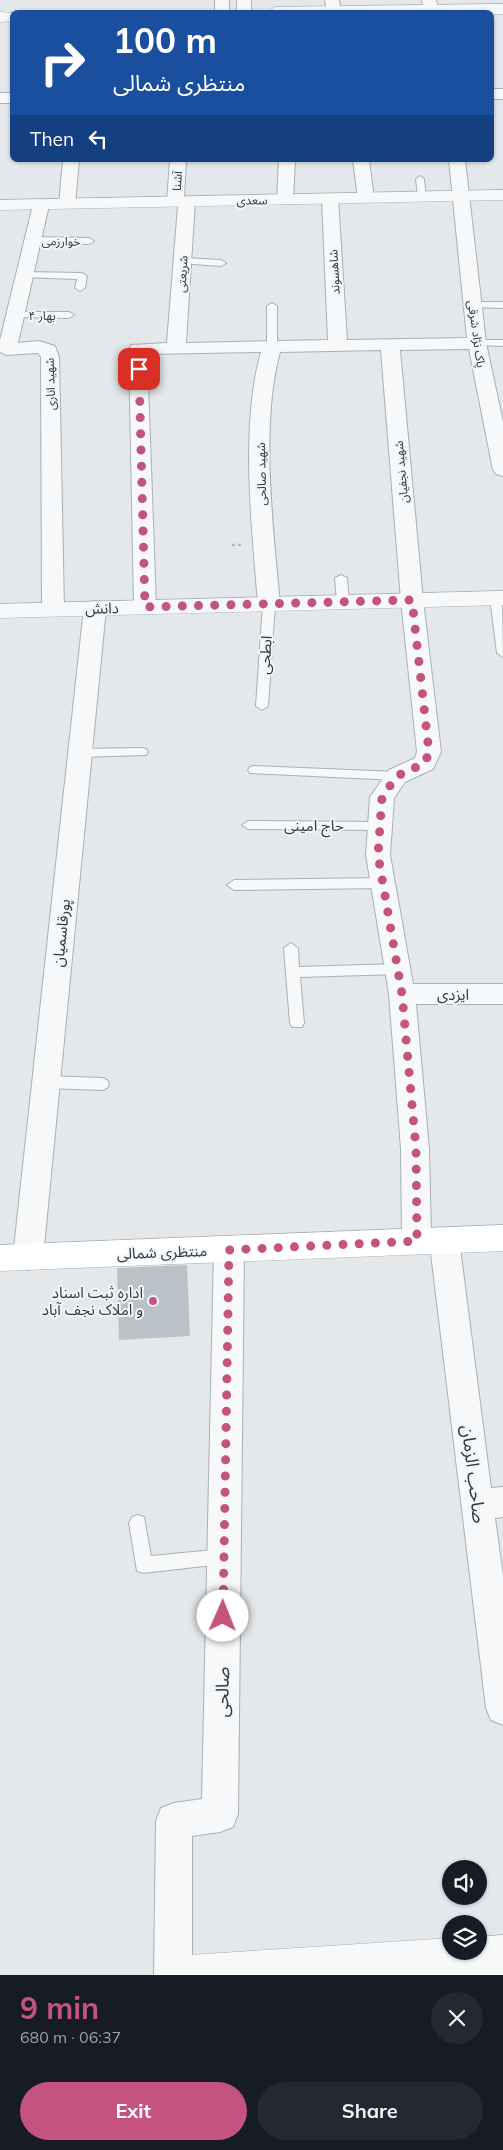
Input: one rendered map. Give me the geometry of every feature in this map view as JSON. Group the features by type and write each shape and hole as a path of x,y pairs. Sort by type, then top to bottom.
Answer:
{"main road":[{"name":"منتظری شمالی","path":"14,1258 503,1238"}],"street":[{"path":"308,10 333,6 503,9"},
{"path":"67,204 71,162"},
{"name":"آشنا","path":"178,162 181,202"},
{"path":"285,200 287,162"},
{"path":"361,162 366,198"},
{"name":"پاک نژاد شرقی","path":"457,162 463,196 476,343 498,422 503,470"},
{"name":"سعدی","path":"0,205 366,198 421,188 463,196 503,195"},
{"name":"شاهسوند","path":"330,199 338,345"},
{"name":"شریعتی","path":"176,347 183,261 181,202"},
{"name":"شهید اناری","path":"42,204 15,315 3,350 39,348 48,350 50,357 53,609"},
{"path":"145,607 138,349 476,343"},
{"name":"شهید نجفیان","path":"390,344 412,600 429,752 425,763 397,776"},
{"name":"شهید صالحی","path":"269,604 262,524 260,418 264,371 272,346"},
{"name":"دانش","path":"0,611 499,598"},
{"name":"پورقاسمیان","path":"14,1258 46,1082 95,608"},
{"name":"صاحب الزمان","path":"397,776 382,797 378,855 402,994 416,1149 431,1240 490,1503 503,1708"},
{"name":"ایزدی","path":"402,994 503,994"},
{"name":"صالحی","path":"173,1975 174,1821 220,1814 229,1250"},
{"path":"189,1975 440,1967 503,1955"}],"lane":[{"name":"خوارزمی","path":"33,240 89,241"},
{"path":"183,261 221,263"},
{"path":"25,274 82,276 80,288"},
{"path":"473,305 503,305"},
{"path":"272,306 272,346"},
{"name":"بهار ۴","path":"15,315 69,315"},
{"path":"476,343 503,343"},
{"path":"341,578 343,602"},
{"path":"499,598 503,653"},
{"name":"ابطحی","path":"262,706 269,604"},
{"path":"80,753 142,752"},
{"path":"254,770 397,776"},
{"name":"حاج امینی","path":"248,825 380,826"},
{"path":"234,885 383,883"},
{"path":"291,948 297,1023"},
{"path":"294,972 398,968"},
{"path":"46,1082 102,1084"},
{"path":"138,1523 143,1565 224,1557"}],"building":[{"name":"اداره ثبت اسناد و املاک نجف آباد","path":"187,1265 190,1336 119,1340 117,1268"}],"place":[{"name":"اداره ثبت اسناد و املاک نجف آباد","path":"153,1301"}],"route":[{"path":"139,369 145,607 412,600 429,752 425,763 397,776 382,797 378,855 402,994 416,1149 417,1241 229,1250 223,1616"}]}
